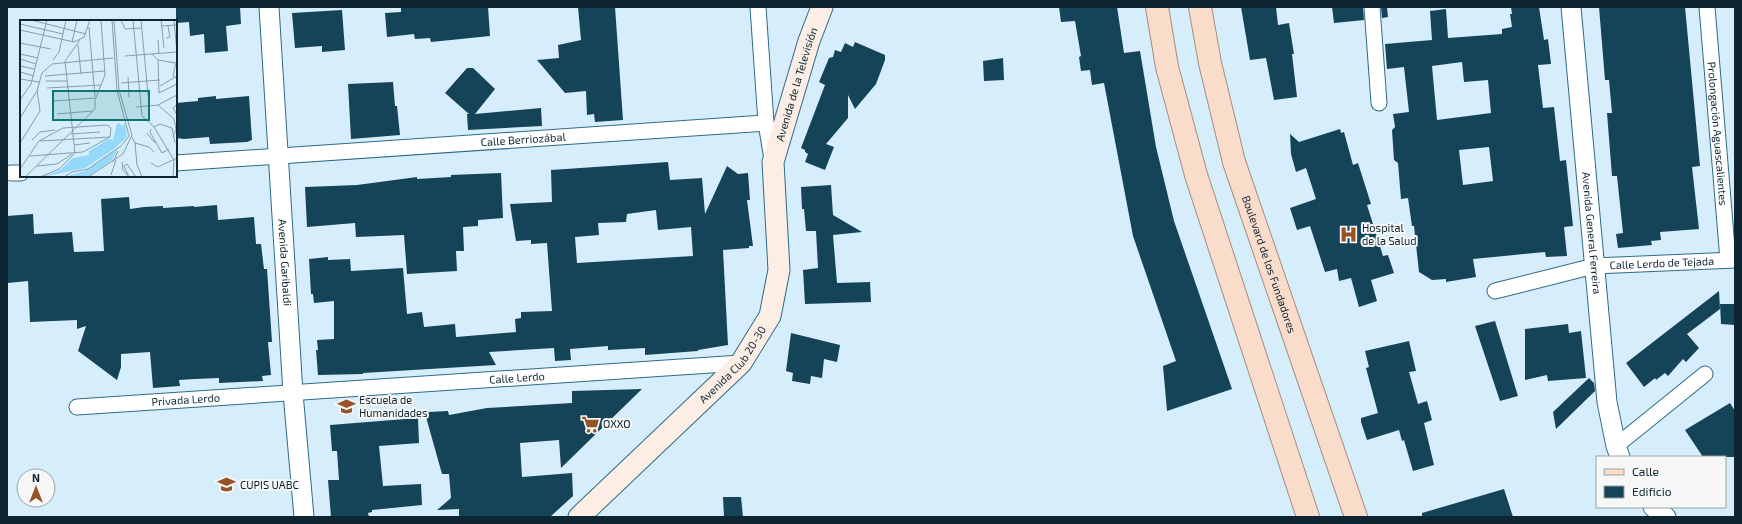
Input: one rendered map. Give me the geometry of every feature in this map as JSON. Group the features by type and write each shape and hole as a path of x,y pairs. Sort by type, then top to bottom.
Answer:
{"main road":[{"name":"Avenida de la Televisión","path":"772,162 809,41 822,7"},
{"path":"1157,7 1168,67 1196,175 1308,517"},
{"name":"Boulevard de los Fundadores","path":"1200,7 1210,63 1234,162 1356,517"},
{"name":"Avenida Club 20-30","path":"578,517 741,363 770,316 779,270 772,162"}],"street":[{"name":"Avenida Garibaldi","path":"269,7 293,393 304,517"},
{"path":"758,7 766,123 772,162"},
{"path":"1372,7 1379,103"},
{"name":"Avenida General Ferreira","path":"1571,7 1607,402 1618,452"},
{"name":"Prolongación Aguascalientes","path":"1707,7 1731,260"},
{"name":"Calle Berriozábal","path":"177,163 766,123"},
{"name":"Calle Lerdo de Tejada","path":"1495,291 1594,266 1731,260"},
{"name":"Calle Lerdo","path":"293,393 741,363"},
{"path":"1618,452 1705,374"},
{"name":"Privada Lerdo","path":"77,408 293,393"},
{"path":"1654,508 1666,517"}],"building":[{"path":"176,7 240,7 241,24 226,26 228,51 205,53 204,34 190,36 189,22 177,23"},
{"path":"401,7 488,7 490,36 431,42 430,38 415,39 414,34 387,37 385,13 401,12"},
{"path":"578,7 615,7 623,120 595,122 594,114 587,115 586,91 565,93 537,60 559,58 558,45 581,40"},
{"path":"1059,7 1117,7 1124,53 1140,51 1156,147 1174,221 1232,389 1167,411 1163,366 1176,361 1133,236 1104,83 1092,85 1090,70 1081,71 1079,57 1081,56 1075,21 1061,22"},
{"path":"1241,7 1276,7 1278,25 1289,23 1294,54 1292,54 1297,97 1274,100 1266,58 1250,60"},
{"path":"1332,7 1363,7 1364,20 1334,23"},
{"path":"1381,7 1387,7 1388,17 1382,18"},
{"path":"1511,7 1539,7 1544,40 1548,39 1551,64 1538,65 1543,108 1554,107 1560,161 1566,160 1573,226 1564,227 1567,256 1546,257 1545,252 1473,259 1476,277 1446,282 1446,279 1432,280 1419,272 1414,226 1412,226 1408,198 1401,199 1398,163 1394,160 1392,130 1395,127 1393,114 1409,112 1404,67 1387,69 1385,44 1432,40 1430,11 1446,9 1448,38 1502,34 1502,29 1512,27 1510,14 1512,14","holes":["1462,62 1464,82 1488,80 1491,113 1437,120 1432,66","1489,147 1493,181 1463,185 1459,150"]},
{"path":"1599,7 1685,7 1700,166 1692,167 1699,229 1660,232 1661,240 1651,241 1652,245 1618,248 1616,234 1623,233 1617,176 1612,176 1607,113 1612,113 1609,80 1605,80"},
{"path":"342,10 345,50 322,52 322,46 295,48 292,13"},
{"path":"855,42 885,55 885,60 876,84 855,109 848,95 848,118 826,144 834,147 825,170 805,162 808,154 801,148 825,85 819,82 829,58 833,57 835,50 841,52 845,43 853,47"},
{"path":"1003,58 1004,80 984,81 983,61"},
{"path":"467,68 473,68 495,89 475,114 541,108 542,126 468,130 467,114 469,114 445,93"},
{"path":"393,82 400,135 351,139 348,84"},
{"path":"216,96 216,99 249,96 252,140 247,142 210,144 209,137 177,138 177,103 198,101 198,98"},
{"path":"1340,129 1341,133 1344,132 1353,165 1358,163 1371,204 1367,205 1383,256 1388,255 1394,273 1371,280 1377,301 1359,307 1351,278 1339,281 1337,269 1325,272 1310,226 1297,230 1290,208 1316,199 1306,168 1296,172 1291,154 1290,134 1299,142"},
{"path":"668,162 670,180 702,178 705,214 727,166 738,174 748,173 750,200 747,200 753,246 749,246 749,248 723,250 728,345 698,351 645,355 645,348 608,350 608,346 570,349 571,360 555,361 554,348 489,352 496,365 363,374 318,375 316,350 318,350 317,340 334,339 334,301 314,303 313,294 311,294 309,259 328,257 328,260 350,259 351,271 403,268 407,314 422,312 424,327 455,324 456,337 516,332 515,319 521,318 521,312 552,311 547,243 531,244 531,240 516,241 510,204 552,202 551,170","holes":["656,210 658,230 691,227 693,256 577,263 575,237 599,235 598,223 626,222 627,214"]},
{"path":"501,173 503,218 478,220 478,226 463,227 464,251 456,251 457,271 407,274 404,235 356,237 355,223 307,227 305,187 357,185 417,177 417,179 451,177 451,175"},
{"path":"831,185 833,215 862,232 833,235 837,283 870,282 871,302 805,304 803,270 818,268 816,231 806,231 804,209 802,209 801,187"},
{"path":"129,197 130,209 163,206 163,208 217,205 218,220 254,217 256,244 261,244 264,269 267,269 272,342 268,342 271,375 262,376 263,381 219,383 219,378 179,380 180,386 153,388 150,352 121,354 121,367 117,380 78,351 86,326 77,329 77,320 30,322 28,281 8,283 7,216 33,214 34,234 72,232 74,252 104,251 101,199"},
{"path":"1719,291 1720,309 1687,334 1699,348 1686,362 1683,359 1668,376 1665,373 1656,380 1655,378 1644,387 1626,363"},
{"path":"1720,304 1735,304 1735,325 1721,324"},
{"path":"1495,321 1518,396 1500,401 1475,326"},
{"path":"1568,324 1569,333 1581,331 1586,378 1548,381 1547,375 1525,380 1525,329"},
{"path":"791,333 840,345 837,362 824,359 822,378 811,376 810,384 792,381 793,373 786,371"},
{"path":"1409,341 1416,371 1409,372 1418,404 1427,401 1432,420 1424,423 1434,465 1413,471 1404,440 1402,441 1399,430 1367,440 1361,422 1361,418 1378,413 1366,368 1369,367 1365,351"},
{"path":"1589,378 1594,383 1595,391 1556,429 1553,412"},
{"path":"642,389 561,468 559,440 520,443 522,477 572,473 573,496 550,517 459,517 459,509 437,510 451,498 449,474 442,474 426,417 428,417 428,412 448,411 449,415 487,408 572,403 572,391"},
{"path":"1730,403 1735,411 1735,457 1702,456 1685,430"},
{"path":"418,418 419,443 379,446 383,486 421,484 422,505 372,510 372,512 368,513 369,517 331,517 328,480 339,480 337,451 332,451 330,425"},
{"path":"1504,489 1513,517 1422,517 1422,513"},
{"path":"723,497 741,497 743,517 724,517"}],"place":[{"name":"Hospital de la Salud","path":"1349,234"},
{"name":"Escuela de Humanidades","path":"346,406"},
{"name":"OXXO","path":"590,424"},
{"name":"CUPIS UABC","path":"227,485"}]}
